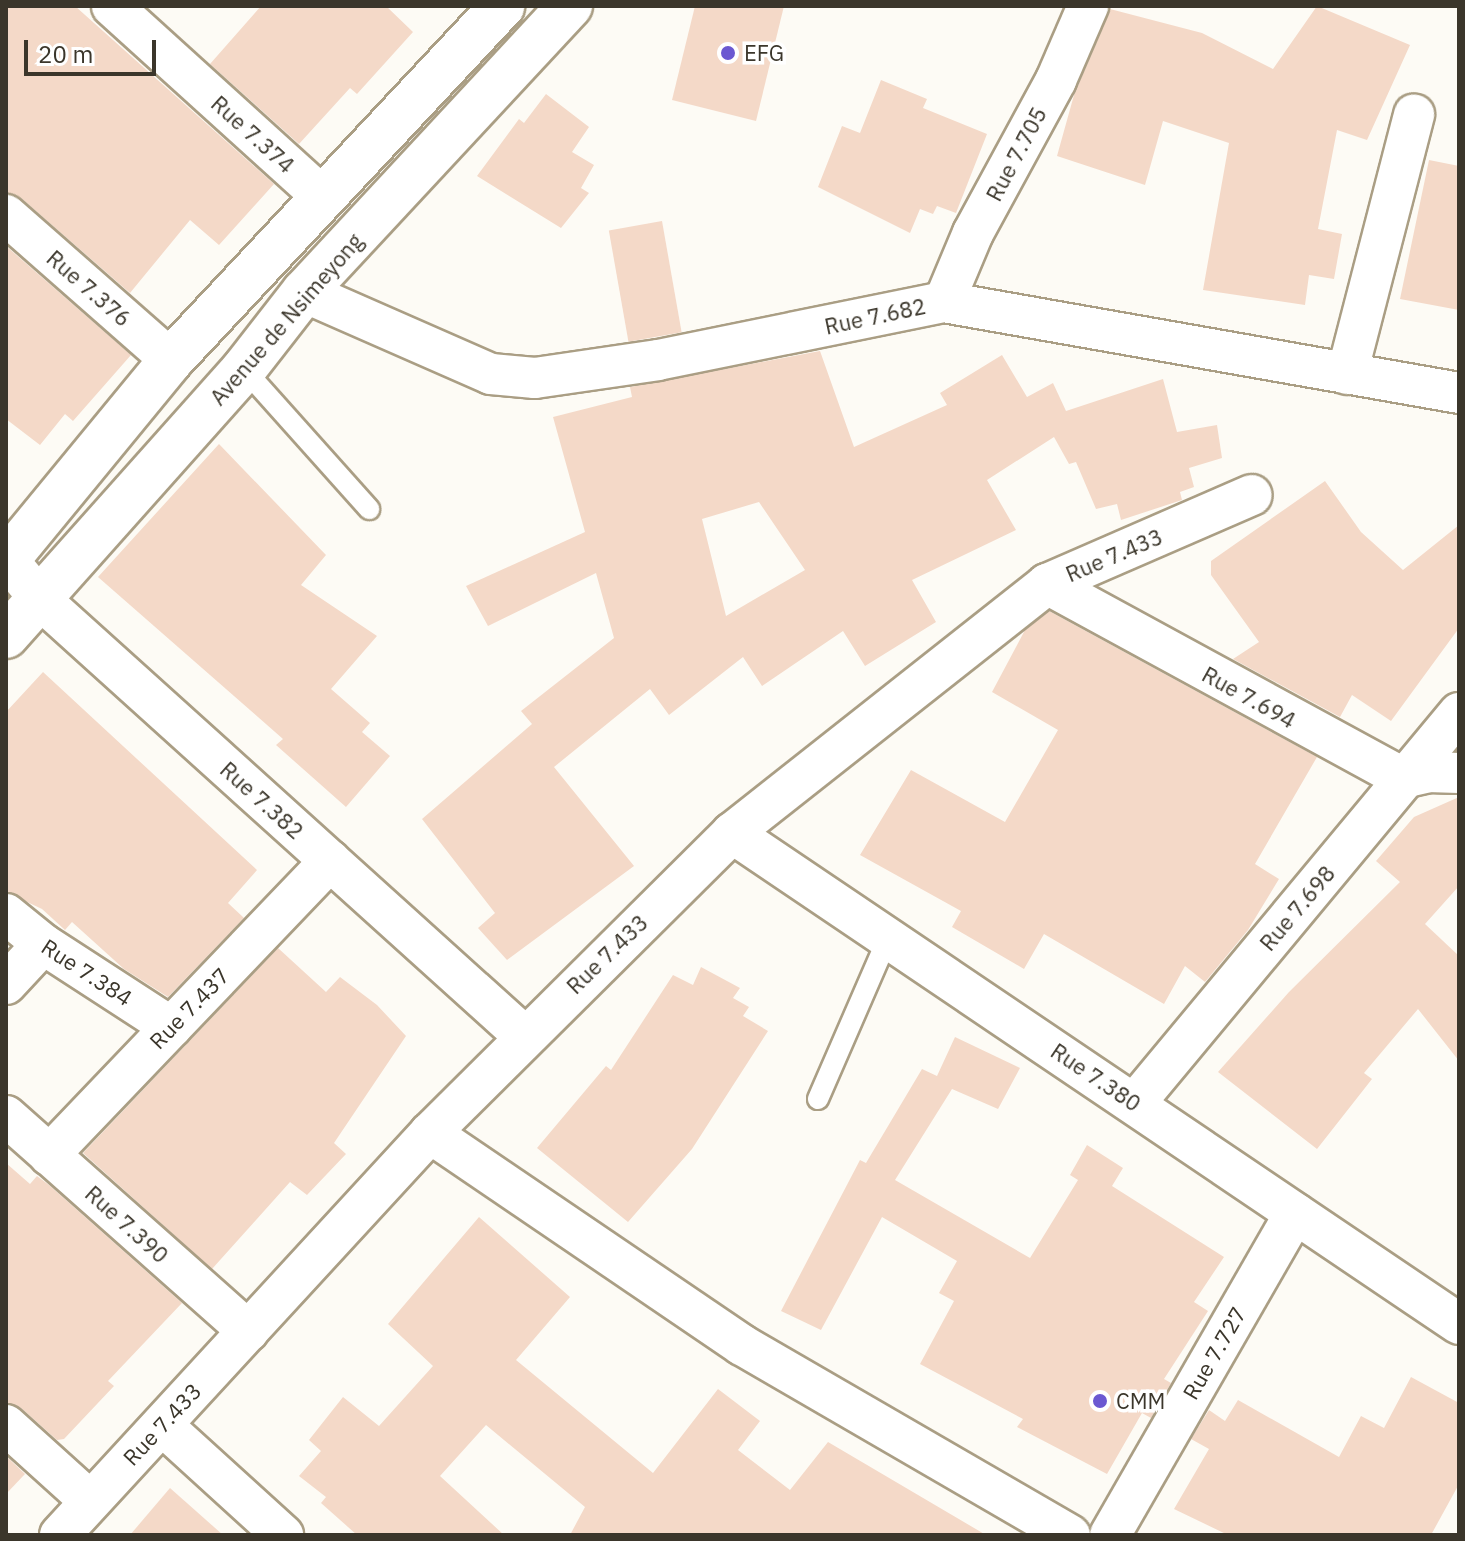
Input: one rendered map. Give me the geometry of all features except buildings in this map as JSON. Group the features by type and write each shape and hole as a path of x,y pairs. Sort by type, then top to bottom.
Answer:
{"main road":[{"path":"7,559 171,360 502,6"},
{"name":"Avenue de Nsimeyong","path":"6,636 244,369 304,292 570,6"}],"street":[{"name":"Rue 7.374","path":"112,6 324,198"},
{"name":"Rue 7.705","path":"944,302 973,233 1056,80 1088,6"},
{"path":"1347,374 1414,115"},
{"name":"Rue 7.376","path":"6,215 171,360"},
{"name":"Rue 7.682","path":"304,292 491,374 535,378 658,360 944,302 1459,393"},
{"name":"Rue 7.433","path":"60,1535 430,1133 524,1036 732,833 1047,584 1252,495"},
{"name":"Rue 7.382","path":"7,559 41,600 524,1036"},
{"name":"Rue 7.694","path":"1047,584 1403,778"},
{"name":"Rue 7.698","path":"1135,1103 1459,713"},
{"path":"1403,778 1428,772 1459,773"},
{"name":"Rue 7.380","path":"732,833 1459,1324"},
{"name":"Rue 7.437","path":"49,1155 330,861"},
{"name":"Rue 7.384","path":"6,914 43,944 171,1027"},
{"path":"6,984 43,944"},
{"name":"Rue 7.390","path":"6,1116 248,1331"},
{"path":"430,1133 742,1345 1070,1535"},
{"name":"Rue 7.727","path":"1110,1535 1295,1213"},
{"path":"6,1425 90,1501"},
{"path":"162,1425 283,1535"}],"lane":[{"path":"244,369 369,509"},
{"path":"818,1099 888,938"}],"place":[{"name":"EFG","path":"728,53"},
{"name":"CMM","path":"1100,1401"}]}
